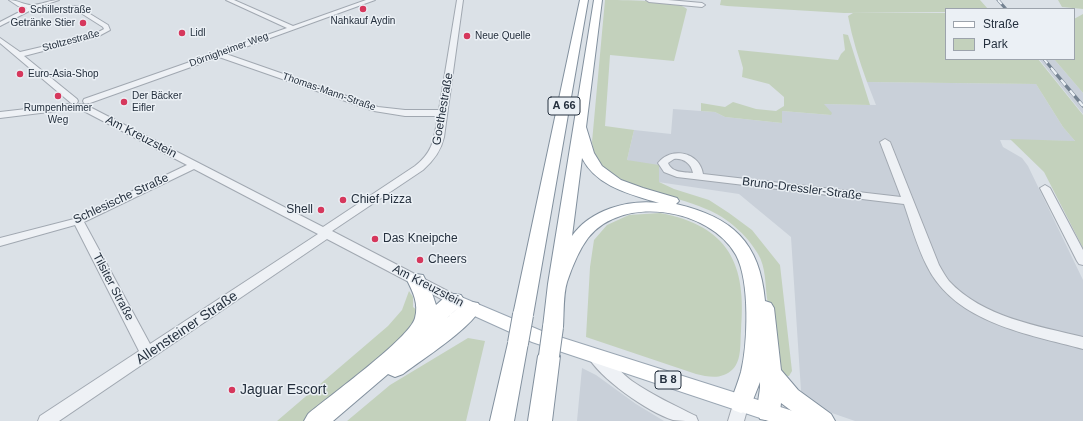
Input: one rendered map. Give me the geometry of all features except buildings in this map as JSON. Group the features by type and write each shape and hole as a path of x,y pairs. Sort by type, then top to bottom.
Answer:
{"highway":[{"name":"A 66","path":"502,421 584,0"},
{"name":"A 66","path":"540,421 557,284 598,0"},
{"path":"580,128 591,162 604,175 628,188 688,206 711,216 729,228 746,245 756,264 760,283 772,390 767,416"},
{"path":"557,284 568,258 583,234 593,223 620,210 648,206 679,209 722,228 736,241 744,254 749,264 754,292 755,320 753,366 739,412"},
{"path":"414,338 423,325 428,308 424,295 416,280"},
{"path":"316,421 383,366 414,338 463,304"},
{"path":"328,421 408,358 447,330 463,304"},
{"path":"771,374 790,397 823,421"}],"main road":[{"name":"Am Kreuzstein","path":"463,304 538,337 594,356 739,412 796,421"}],"street":[{"path":"12,0 20,5 33,6"},
{"path":"0,24 11,20 33,6 56,0"},
{"path":"229,0 292,28"},
{"name":"Dörnigheimer Weg","path":"76,104 371,0"},
{"name":"Goethestraße","path":"325,233 428,161 438,144 460,0"},
{"path":"649,0 702,5"},
{"name":"Stoltzestraße","path":"18,55 95,36 107,30 106,26 74,7"},
{"name":"Am Kreuzstein","path":"0,40 3,47 18,55 76,104 463,304"},
{"name":"Thomas-Mann-Straße","path":"219,54 377,109 411,113 442,113"},
{"path":"0,115 37,111 76,104"},
{"path":"885,142 937,274 943,283 952,292 974,307 1003,320 1083,343"},
{"name":"Schlesische Straße","path":"0,242 78,221 195,165"},
{"name":"Bruno-Dressler-Straße","path":"698,176 907,201"},
{"path":"1045,188 1083,261"},
{"name":"Tilsiter Straße","path":"78,221 148,354"},
{"name":"Allensteiner Straße","path":"46,421 148,354 325,233"},
{"path":"594,356 617,379 649,401 690,421"}],"shaded area":[{"path":"1040,60 1055,60 1083,93 1083,114"},
{"path":"867,82 1036,84 1063,127 1075,141 1000,140 1003,147 1022,158 1028,166 1083,280 1083,421 855,421 829,412 808,400 801,391 791,237 739,194 658,182 658,170 627,160 634,130 671,134 673,109 715,112 725,117 782,123 782,111 831,115 823,104 876,105"},
{"path":"582,368 596,375 636,404 664,421 577,421"}],"green space":[{"path":"605,0 661,2 682,6 687,9 674,61 610,55 605,126 634,130 627,160 659,165 659,182 674,189 709,200 729,213 752,230 780,265 792,371 789,376 779,376 764,270 761,259 748,240 736,227 714,212 630,184 605,168 596,157 592,142"},
{"path":"721,0 980,0 987,8 945,8 945,12 844,13 720,5"},
{"path":"1058,0 1083,0 1083,9 1062,7"},
{"path":"853,13 945,13 945,60 1039,60 1083,115 1083,248 1044,172 1010,139 1075,141 1063,127 1036,84 867,82 856,49 848,16"},
{"path":"1083,14 1083,93 1055,60 1075,60 1075,18"},
{"path":"843,34 848,35 870,105 824,104 832,113 831,115 782,111 782,123 725,117 715,112 701,111 701,103 725,107 733,102 756,109 776,111 784,106 784,97 769,84 742,77 743,68 738,50 838,60 845,50"},
{"path":"660,213 684,219 703,228 718,238 729,252 736,268 741,286 742,307 740,351 736,365 724,375 711,377 696,374 586,337 590,267 594,240 607,225 629,215"},
{"path":"409,291 413,297 413,307 418,311 411,333 307,421 277,421 388,326 402,310"},
{"path":"468,338 485,341 466,421 347,421 390,385"}],"railway":[{"path":"998,0 1005,8"},
{"path":"1045,60 1053,70"},
{"path":"1052,69 1083,106"}],"place":[{"name":"Nahkauf Aydin","path":"363,9"},
{"name":"Schillerstraße","path":"22,10"},
{"name":"Getränke Stier","path":"83,23"},
{"name":"Lidl","path":"182,33"},
{"name":"Neue Quelle","path":"467,36"},
{"name":"Euro-Asia-Shop","path":"20,74"},
{"name":"Rumpenheimer Weg","path":"58,96"},
{"name":"Der Bäcker Eifler","path":"124,102"},
{"name":"Chief Pizza","path":"343,200"},
{"name":"Shell","path":"321,210"},
{"name":"Das Kneipche","path":"375,239"},
{"name":"Cheers","path":"420,260"},
{"name":"Jaguar Escort","path":"232,390"}]}
